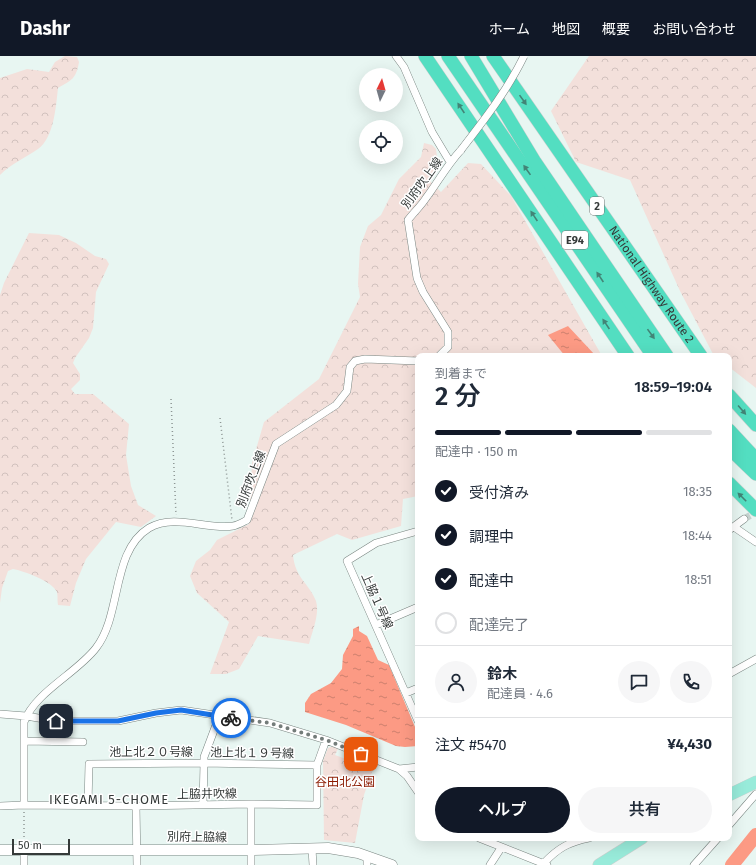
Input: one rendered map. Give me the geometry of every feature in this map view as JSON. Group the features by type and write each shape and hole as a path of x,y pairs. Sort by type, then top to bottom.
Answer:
{"highway":[{"path":"425,56 626,353"},
{"name":"E94","path":"448,56 651,353"},
{"name":"E94","path":"471,56 535,162 665,353"},
{"name":"National Highway Route 2","path":"493,56 698,353"},
{"path":"732,398 756,425"},
{"path":"732,434 752,460 756,474"},
{"path":"732,450 752,460"},
{"path":"732,486 756,510"}],"main road":[{"path":"732,794 756,782"},
{"path":"599,865 637,841"}],"street":[{"path":"396,56 404,67 432,132 450,162"},
{"name":"別府吹上線","path":"442,353 448,347 448,332 423,292 417,278 408,220 414,211 426,200 450,162 461,150 500,98 514,78 524,56"},
{"name":"別府吹上線","path":"232,526 247,520 276,444 336,405 347,391 350,367 355,361 365,359 415,362"},
{"path":"732,527 744,519"},
{"path":"24,805 24,722 26,716 40,700 96,648 108,626 126,558 137,538 150,528 164,522 232,526"},
{"path":"732,529 756,542"},
{"name":"上脇１号線","path":"415,532 376,543 347,561 415,714"},
{"path":"376,626 415,608"},
{"path":"732,672 756,659"},
{"path":"406,694 415,690"},
{"path":"0,714 26,716 56,721 118,721 156,713 181,710 219,717 270,723 326,740 400,769 415,788"},
{"name":"池上北２０号線","path":"88,804 89,764 204,763 204,757 219,717"},
{"path":"251,804 317,805 317,765 326,740"},
{"path":"24,741 83,742"},
{"name":"池上北１９号線","path":"203,804 204,763 317,765"},
{"path":"400,769 415,767"},
{"path":"732,822 756,794"},
{"name":"上脇井吹線","path":"0,806 88,804 136,806 251,804 251,865"},
{"path":"136,806 136,865"},
{"path":"486,841 545,864 555,851 575,841"},
{"path":"694,865 715,841"},
{"path":"24,847 24,865"},
{"name":"別府上脇線","path":"0,850 24,847 252,850 328,848 367,861 392,865"},
{"path":"490,865 501,848"},
{"path":"312,849 313,865"}],"path":[{"path":"171,399 177,522"},
{"path":"220,418 232,526"},
{"path":"24,805 24,847"}],"green space":[{"path":"65,56 77,57 79,62 78,68 73,78 58,88 53,121 48,137 38,149 13,164 0,175 0,78 27,69 49,72 55,62"},
{"path":"589,56 756,56 756,388 732,369 732,353 712,353 680,291 630,180 576,162 551,111"},
{"path":"424,143 432,145 436,149 438,165 430,181 441,192 468,163 481,164 511,196 600,353 593,353 568,326 549,335 563,353 415,353 415,497 403,499 401,526 352,540 337,534 293,555 296,569 313,595 317,606 314,629 309,644 258,636 239,669 226,674 210,674 229,622 197,593 190,576 196,561 210,550 217,540 249,524 252,463 264,422 319,379 360,297 358,284 360,247 368,226 381,215 399,179 421,157"},
{"path":"29,233 59,235 76,243 95,256 106,259 109,264 96,292 93,328 89,338 73,363 80,374 80,380 71,389 75,394 93,394 129,424 126,455 131,486 138,505 156,516 141,527 116,522 86,559 76,583 70,606 58,605 57,592 44,580 13,569 8,571 2,588 0,603 0,295 4,283"},
{"name":"谷田北公園","path":"333,746 338,749 335,755 373,769 364,795 355,843 324,840 323,761 328,748"}],"water":[{"path":"568,326 593,353 563,353 548,335"},
{"path":"359,626 359,631 367,636 378,660 389,665 415,727 415,746 396,746 346,725 305,712 305,703 311,694 331,683 342,669 343,655 353,636 353,629"}],"waterway":[{"path":"732,865 756,835"}],"tunnel":[{"path":"744,519 756,512"}],"way so far":[{"path":"231,718 270,723 326,740 361,754"}],"district":[{"name":"IKEGAMI 5-CHOME","path":"109,799"}],"route":[{"path":"56,721 118,721 156,713 181,710 231,718"}]}
